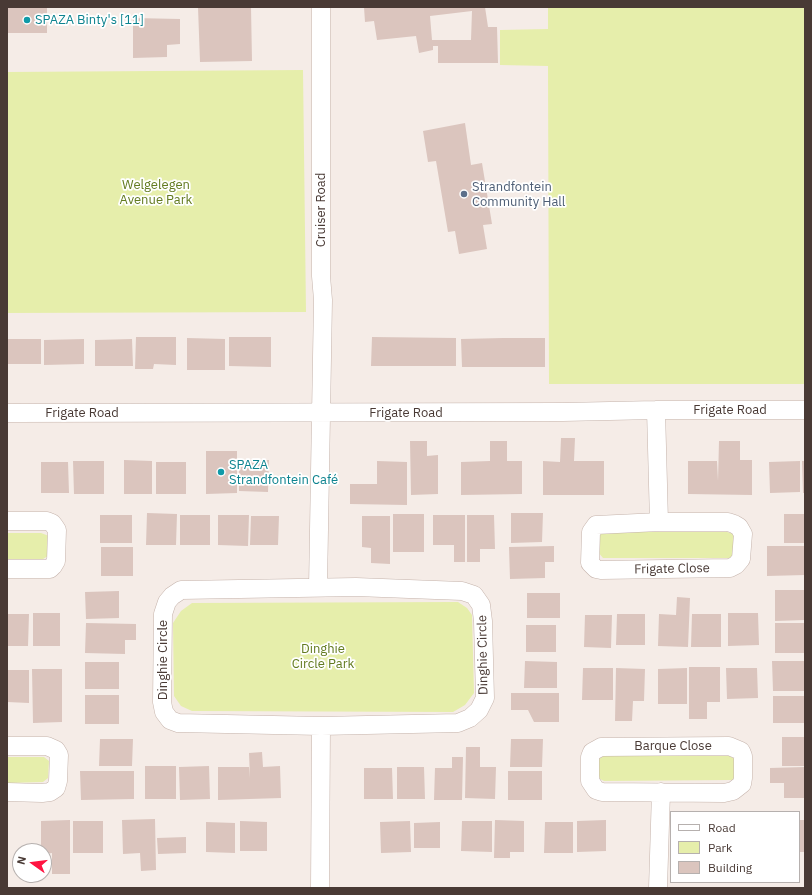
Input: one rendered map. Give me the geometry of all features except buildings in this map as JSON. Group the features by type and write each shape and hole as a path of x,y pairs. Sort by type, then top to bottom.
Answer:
{"street":[{"name":"Cruiser Road","path":"321,7 323,300 321,413"},
{"path":"656,410 659,522"},
{"name":"Frigate Road","path":"7,413 805,410"},
{"path":"318,587 321,413"},
{"path":"7,521 47,521 52,523 56,530 56,561 50,569 7,569"},
{"name":"Frigate Close","path":"659,522 728,522 734,524 739,527 743,534 741,558 736,565 730,568 601,570 596,569 590,563 591,532 596,525 659,522"},
{"name":"Dinghie Circle","path":"318,587 462,591 474,595 481,605 485,698 479,710 470,718 458,723 321,726 178,723 170,720 164,712 162,702 163,614 172,596 181,590 318,587"},
{"path":"320,888 321,726"},
{"path":"7,746 47,746 56,750 59,755 58,781 56,788 50,792 42,793 7,792"},
{"name":"Barque Close","path":"729,746 741,751 743,756 742,784 733,791 724,793 661,792 602,792 596,790 590,781 590,757 592,752 601,747 729,746"},
{"path":"658,888 661,792"}],"green space":[{"path":"548,7 805,7 805,384 549,384 548,66 500,65 500,30 548,29"},
{"name":"Welgelegen Avenue Park","path":"303,70 306,312 7,313 7,72"},
{"path":"605,532 727,532 734,534 736,538 733,557 729,558 603,558 598,552 600,534"},
{"path":"7,533 41,533 49,536 48,556 43,559 7,559"},
{"name":"Dinghie Circle Park","path":"458,602 467,608 472,615 474,693 465,705 453,712 192,711 181,706 174,696 173,623 181,611 192,603"},
{"path":"604,756 730,756 736,760 735,778 732,780 604,781 600,779 599,776 598,761"},
{"path":"7,757 44,757 49,761 48,778 43,782 7,783"}],"place":[{"name":"SPAZA Binty's [11]","path":"27,20"},
{"name":"Strandfontein Community Hall","path":"464,194"},
{"name":"SPAZA Strandfontein Café","path":"221,472"}]}
